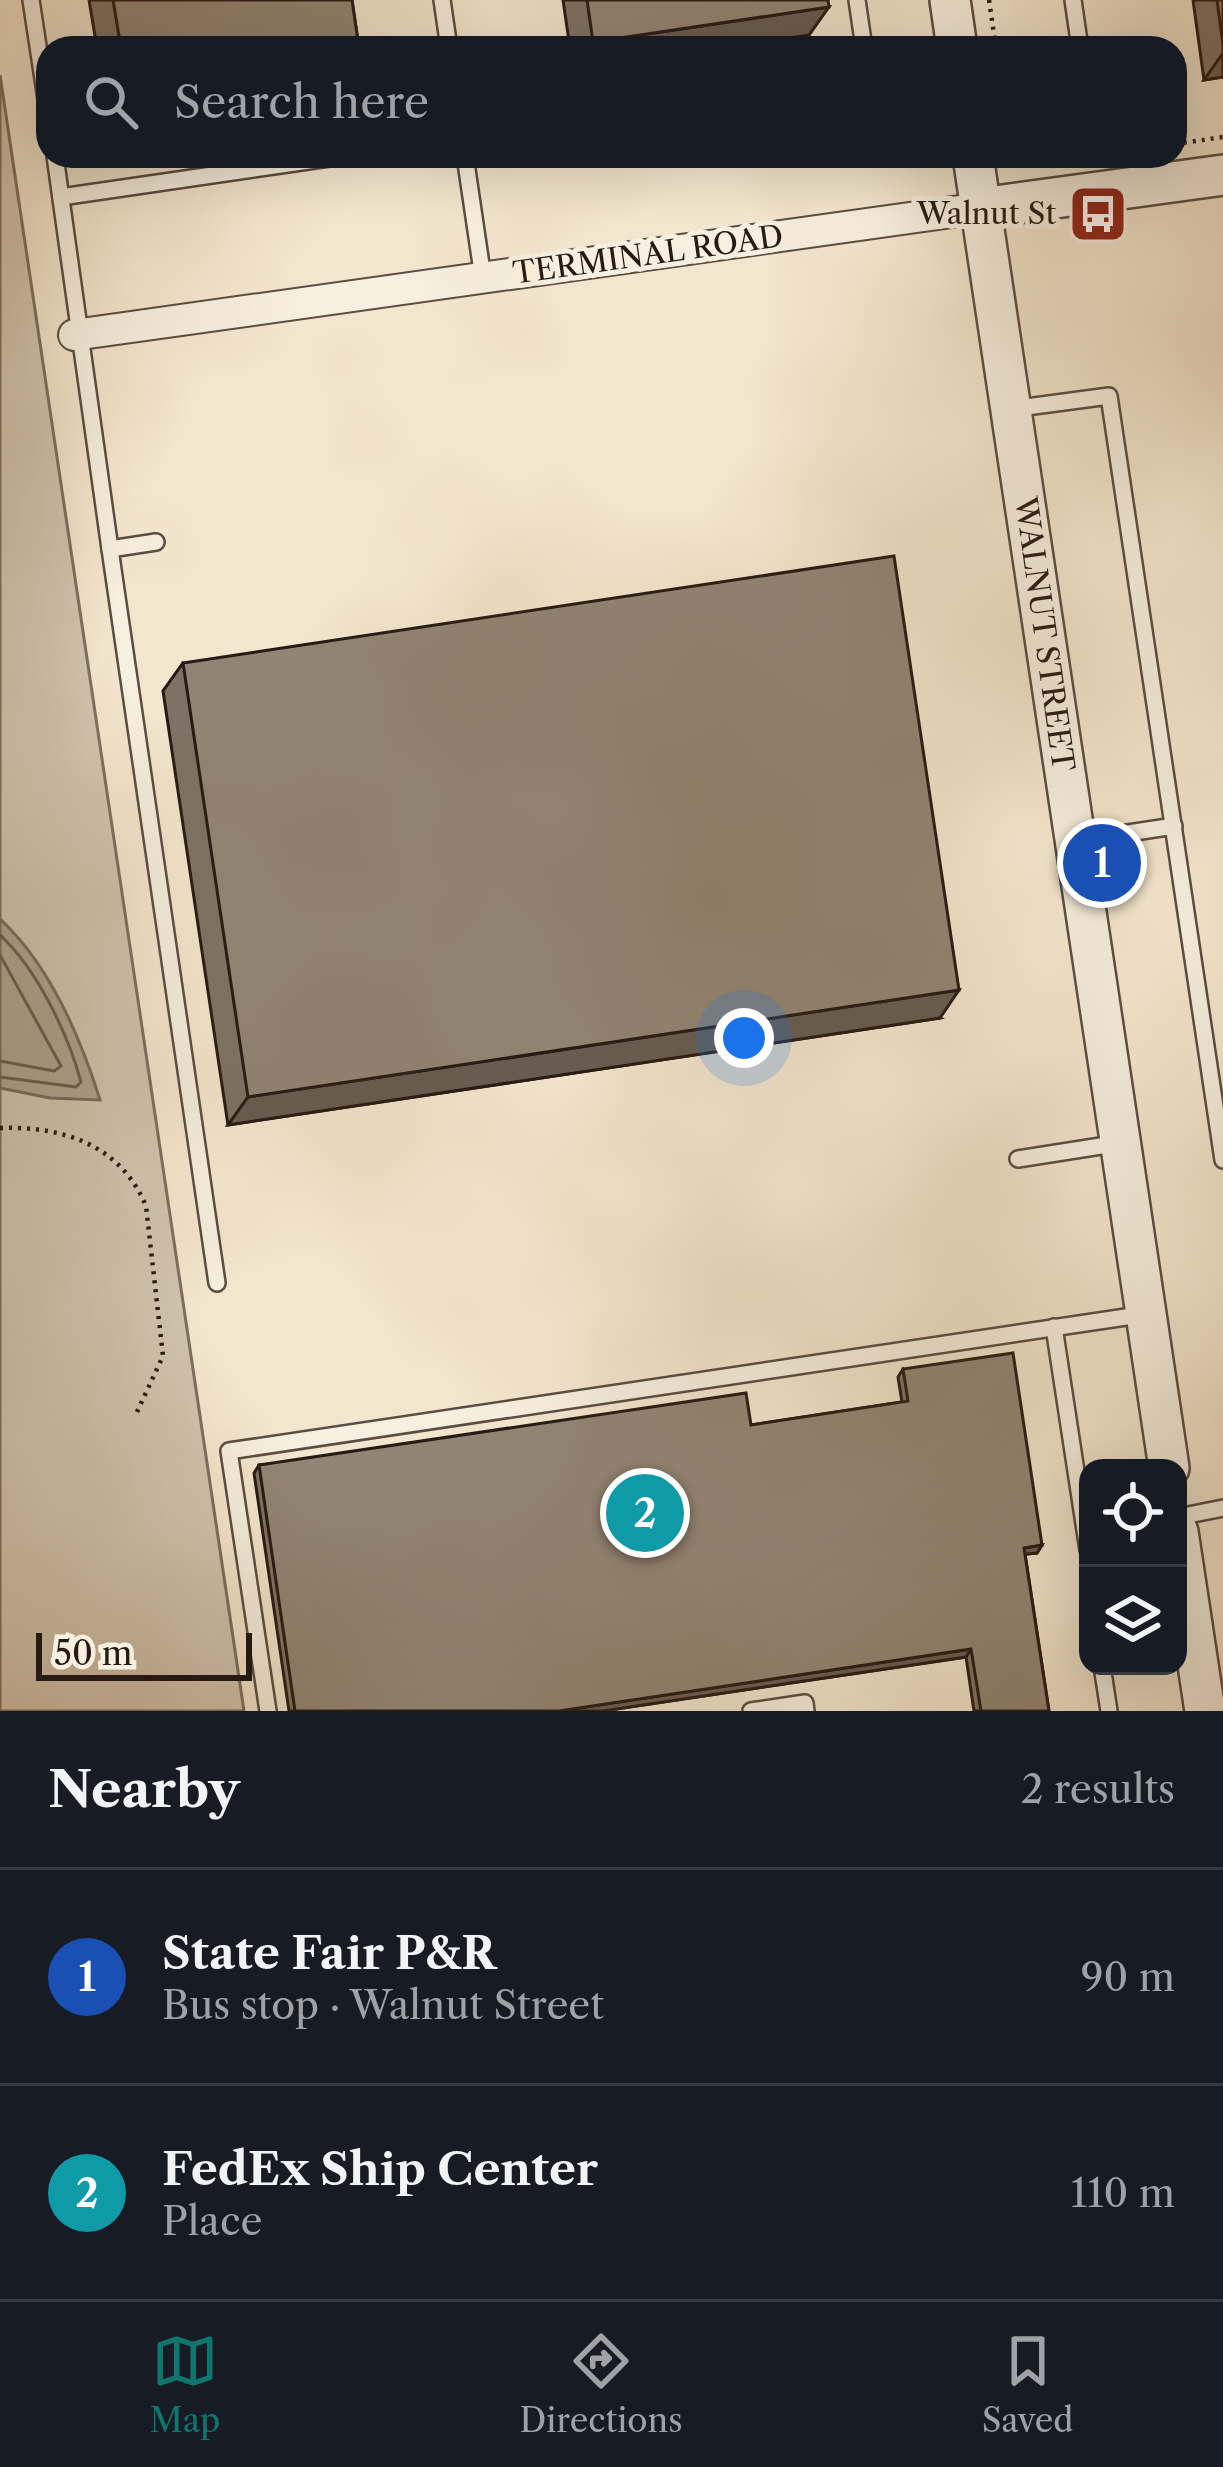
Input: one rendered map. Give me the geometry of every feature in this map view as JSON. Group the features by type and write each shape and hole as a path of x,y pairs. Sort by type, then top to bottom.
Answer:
{"street":[{"path":"950,0 955,36"},
{"name":"WALNUT STREET","path":"975,168 1167,1459"},
{"name":"TERMINAL ROAD","path":"78,334 1223,175"},
{"path":"1183,1567 1205,1711"}],"lane":[{"path":"32,0 37,36"},
{"path":"442,0 447,36"},
{"path":"856,0 862,36"},
{"path":"1073,0 1078,36"},
{"path":"57,168 218,1283"},
{"path":"61,197 260,168"},
{"path":"467,168 483,278"},
{"path":"1010,409 1109,396 1223,1160"},
{"path":"110,549 156,542"},
{"path":"1075,842 1174,826"},
{"path":"1018,1159 1120,1143"},
{"path":"268,1711 229,1451 1146,1314"},
{"path":"1054,1327 1079,1491"},
{"path":"1187,1515 1223,1508"},
{"path":"1103,1675 1109,1711"},
{"path":"751,1711 805,1703 806,1711"}],"path":[{"path":"989,0 994,36"},
{"path":"1187,142 1223,137"},
{"path":"0,1127 58,1130 80,1139 120,1164 138,1187 146,1206 164,1356 137,1412"}],"shaded area":[{"path":"0,75 244,1711 0,1711"}],"water":[{"path":"0,919 34,958 61,1003 100,1100 50,1098 0,1088"}],"building":[{"path":"113,0 352,0 357,36 119,36"},
{"path":"587,0 828,0 829,7 633,36 592,36"},
{"path":"1217,0 1223,0 1223,44"},
{"path":"894,556 959,990 248,1097 183,663"},
{"path":"1013,1353 1042,1545 1024,1548 1049,1711 981,1711 971,1649 559,1711 295,1711 259,1465 746,1393 751,1425 908,1401 903,1369"}],"place":[{"name":"Walnut St","path":"1098,214"},
{"name":"State Fair P&R","path":"1102,863"},
{"name":"FedEx Ship Center","path":"645,1513"}]}
